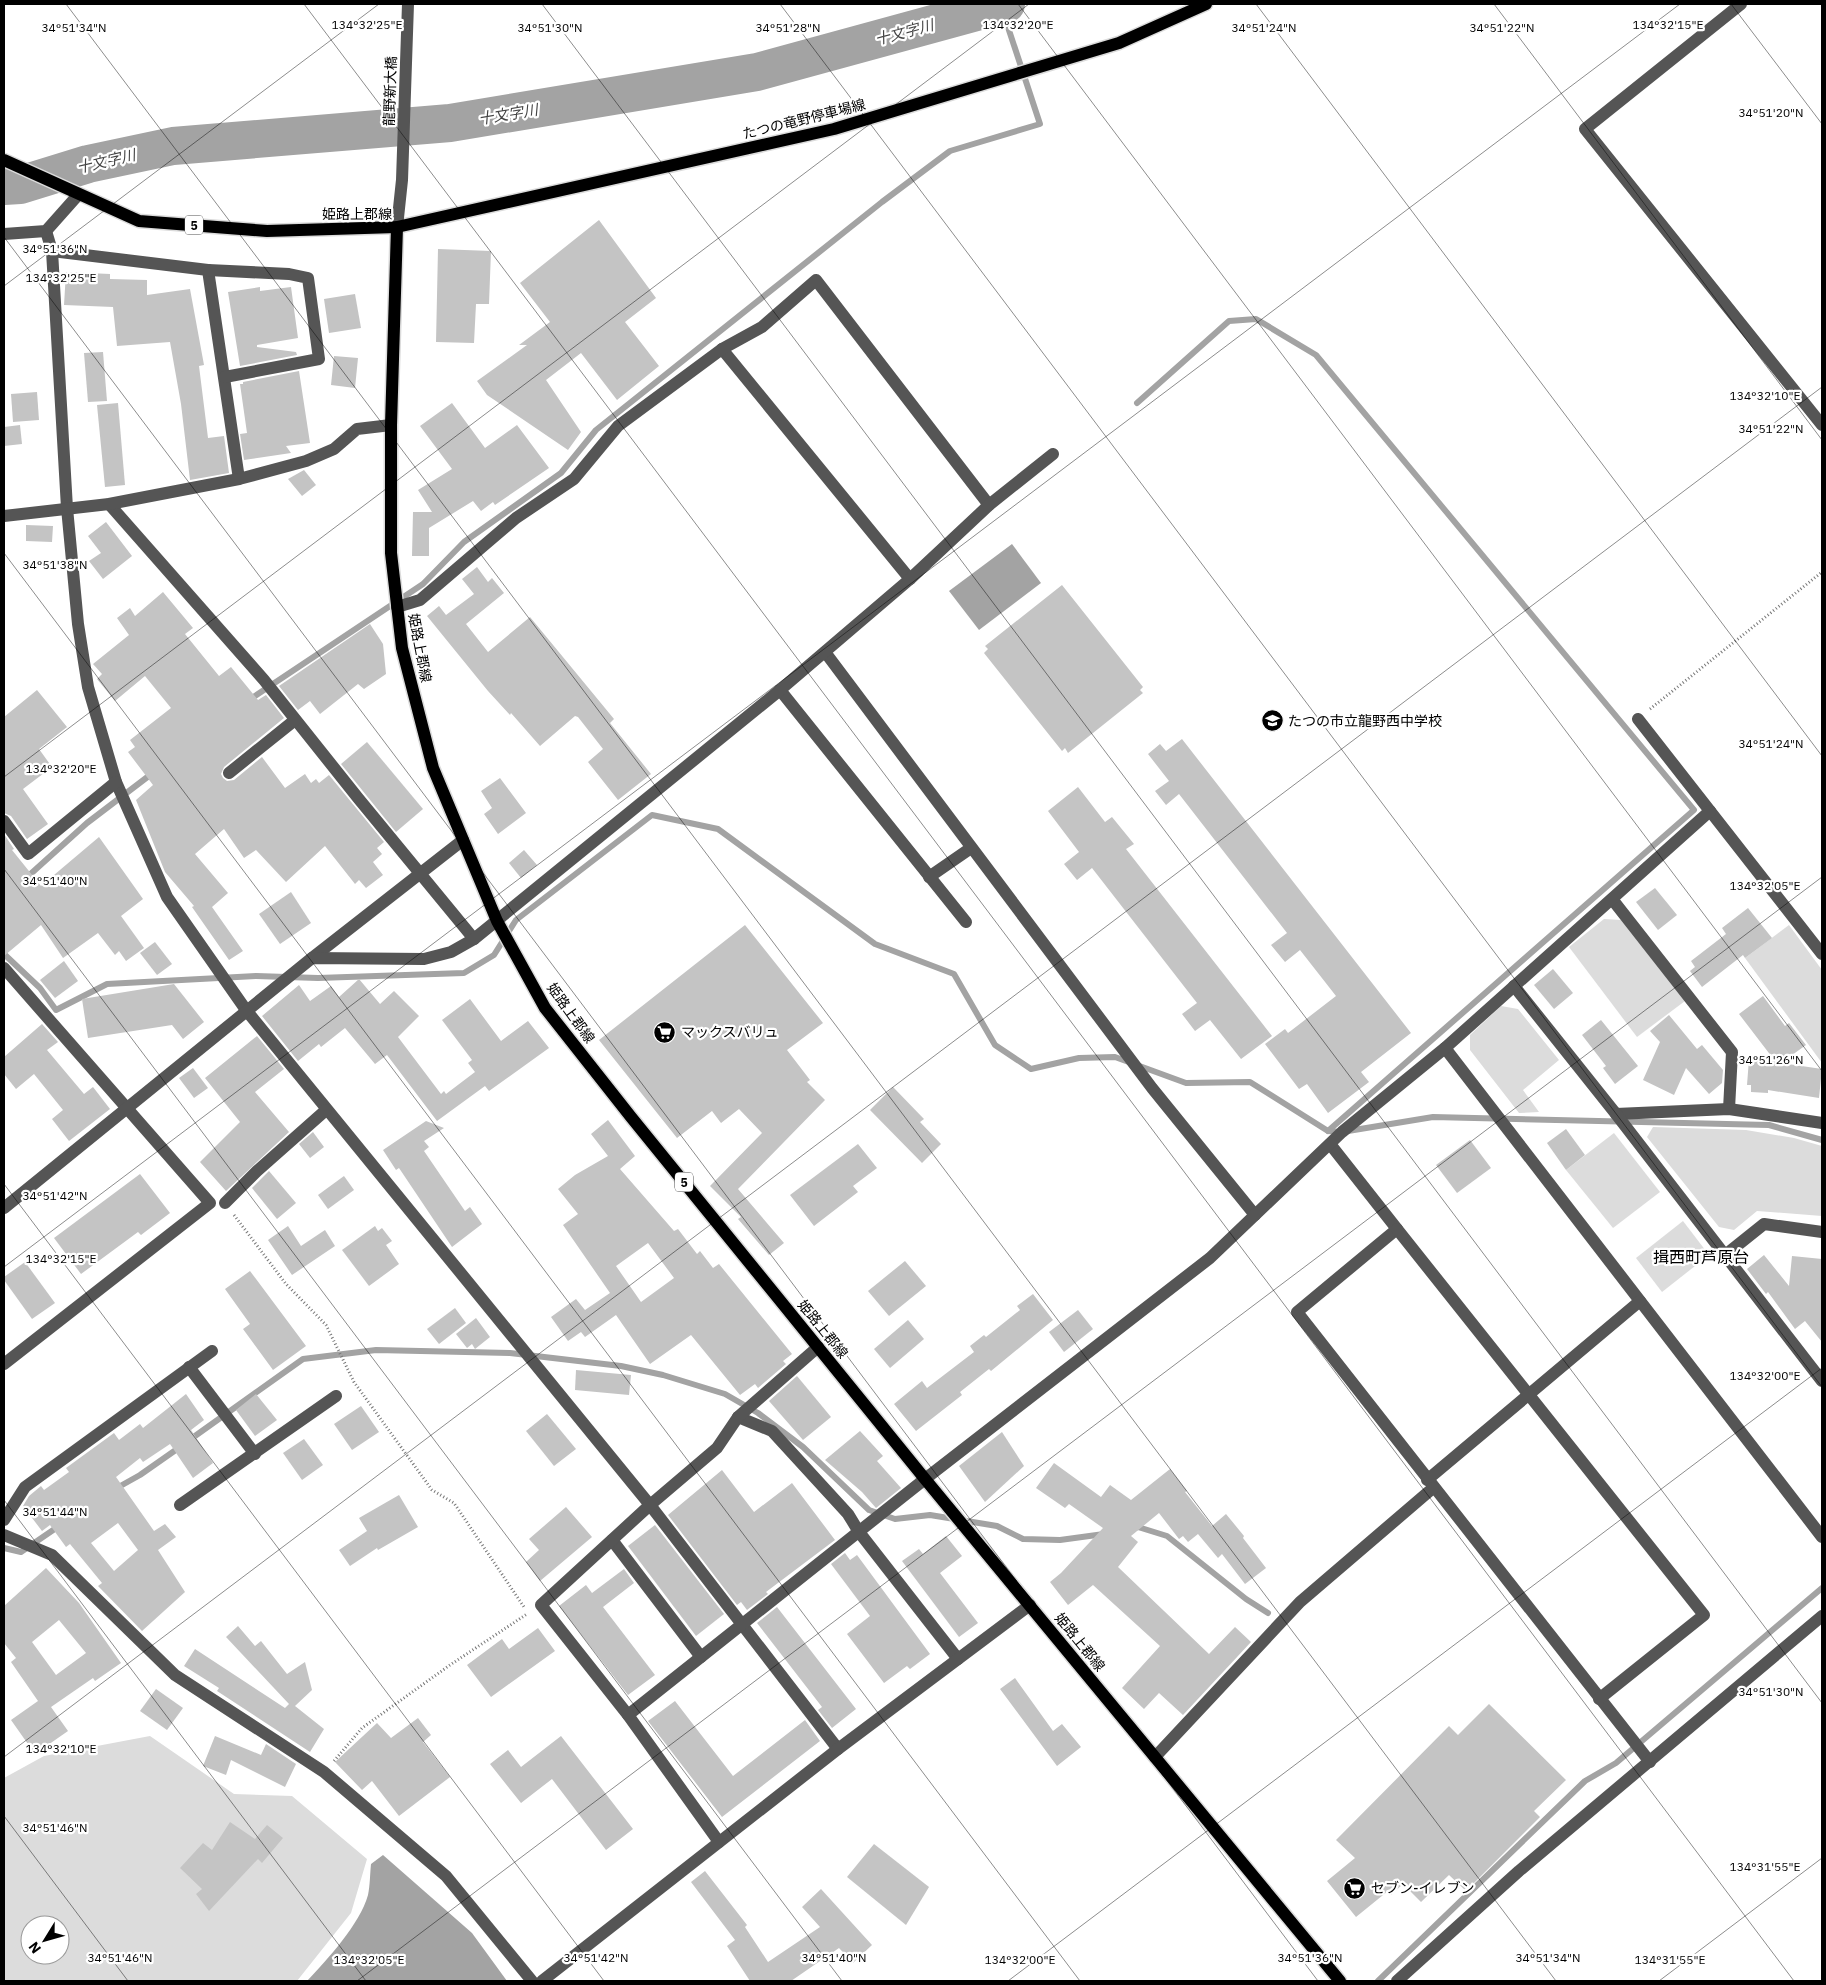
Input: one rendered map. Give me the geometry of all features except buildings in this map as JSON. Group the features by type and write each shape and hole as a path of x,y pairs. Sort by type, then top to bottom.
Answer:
{"main road":[{"name":"たつの竜野停車場線","path":"397,227 834,129 1119,42 1206,4"},
{"name":"姫路上郡線","path":"4,160 78,196 139,222 267,230 397,227 391,425 391,553 402,648 433,768 498,921 545,1008 818,1347 1340,1981"}],"street":[{"name":"龍野新大橋","path":"397,227 402,180 408,4"},
{"path":"1742,4 1585,129 1822,425"},
{"path":"4,234 46,231 78,196"},
{"path":"46,231 52,251 67,508 78,624 88,687 116,782 167,897 246,1010 650,1505 838,1749"},
{"path":"52,251 208,270 289,274 308,278 315,315 319,359 225,376"},
{"path":"208,270 239,479"},
{"path":"397,607 420,600 516,518 574,479 618,426 722,349 762,327 816,280 989,505"},
{"path":"722,349 910,579"},
{"path":"4,516 109,504 239,479 306,461 334,449 357,429 391,425"},
{"path":"312,958 424,959 451,952 474,939 780,690 910,579 989,505 1053,454"},
{"path":"109,504 264,680 474,939"},
{"path":"825,652 1152,1088 1255,1215"},
{"path":"780,690 966,922"},
{"path":"1638,719 1822,954"},
{"path":"229,773 295,720"},
{"path":"4,821 28,854 116,782"},
{"path":"628,1715 889,1508 1210,1258 1330,1144 1445,1048 1710,811"},
{"path":"4,1208 246,1010 463,840"},
{"path":"928,877 971,848"},
{"path":"1612,898 1732,1052 1728,1109"},
{"path":"4,968 128,1107 210,1203 4,1364"},
{"path":"1514,986 1616,1114 1822,1381"},
{"path":"1445,1048 1822,1537"},
{"path":"1616,1114 1728,1109 1822,1123"},
{"path":"225,1203 257,1171 326,1110"},
{"path":"1330,1144 1704,1615 1599,1699"},
{"path":"1724,1256 1764,1224 1822,1232"},
{"path":"1397,1229 1297,1312 1430,1484 1650,1762"},
{"path":"1155,1757 1300,1602 1528,1394 1640,1301"},
{"path":"719,1842 628,1715 541,1605 650,1505 717,1448 738,1417 818,1347"},
{"path":"4,1520 26,1487 212,1351"},
{"path":"189,1367 255,1454"},
{"path":"180,1506 336,1396"},
{"path":"738,1417 772,1431 848,1514 859,1532 958,1658"},
{"path":"4,1535 52,1555 175,1675 324,1772 446,1876 532,1981"},
{"path":"612,1540 701,1657"},
{"path":"542,1981 838,1749 1030,1605"},
{"path":"1397,1981 1519,1871 1822,1616"}],"path":[{"path":"1638,719 1822,572"},
{"path":"225,1203 286,1284 326,1325 354,1382 432,1490 454,1504 528,1614"},
{"path":"324,1772 362,1728 450,1665 541,1605"}],"shaded area":[{"path":"1012,544 1041,583 979,630 949,591"},
{"path":"1604,919 1621,920 1685,1001 1637,1037 1569,947"},
{"path":"1789,925 1822,970 1822,1063 1745,958"},
{"path":"1501,1006 1518,1009 1559,1060 1523,1090 1539,1112 1519,1113 1470,1050 1470,1035"},
{"path":"1653,1127 1746,1130 1794,1138 1822,1146 1822,1216 1757,1211 1734,1230 1719,1227 1647,1137"},
{"path":"1614,1133 1660,1192 1613,1228 1566,1170"},
{"path":"1683,1221 1709,1255 1662,1292 1636,1258"},
{"path":"150,1736 234,1794 292,1796 367,1859 351,1913 297,1981 4,1981 4,1778 44,1756"},
{"path":"383,1855 472,1933 507,1981 307,1981 342,1941 358,1918 368,1895 371,1864"}],"waterway":[{"name":"十文字川","path":"4,186 20,185 88,164 173,146 450,123 757,72 1006,4"},
{"path":"249,700 423,584 464,542 561,473 596,430 882,202 950,151 1040,124 1001,6"},
{"path":"1137,403 1229,321 1256,319 1316,355 1694,810 1328,1131"},
{"path":"25,879 87,823 154,772"},
{"path":"4,954 40,988 56,1010 107,984 256,976 318,978 464,973 494,955 516,920 652,815 718,829 875,944 954,974 995,1045 1031,1069 1079,1058 1115,1057 1186,1083 1250,1082 1328,1131 1342,1132 1433,1117 1769,1125 1822,1140"},
{"path":"188,1441 303,1359 376,1350 510,1353 621,1366 663,1375 725,1394 758,1413 803,1447 869,1510 895,1519 930,1515 997,1526 1023,1539 1060,1540 1104,1534"},
{"path":"115,1489 140,1475 180,1447"},
{"path":"4,1548 21,1552 59,1526"},
{"path":"1133,1528 1138,1527 1167,1536 1246,1599 1268,1613"},
{"path":"1378,1981 1585,1781 1616,1763 1822,1588"}],"place":[{"name":"たつの市立龍野西中学校","path":"1272,721"},
{"name":"マックスバリュ","path":"665,1032"},
{"name":"セブン-イレブン","path":"1355,1888"}],"district":[{"name":"揖西町芦原台","path":"1701,1257"}]}
